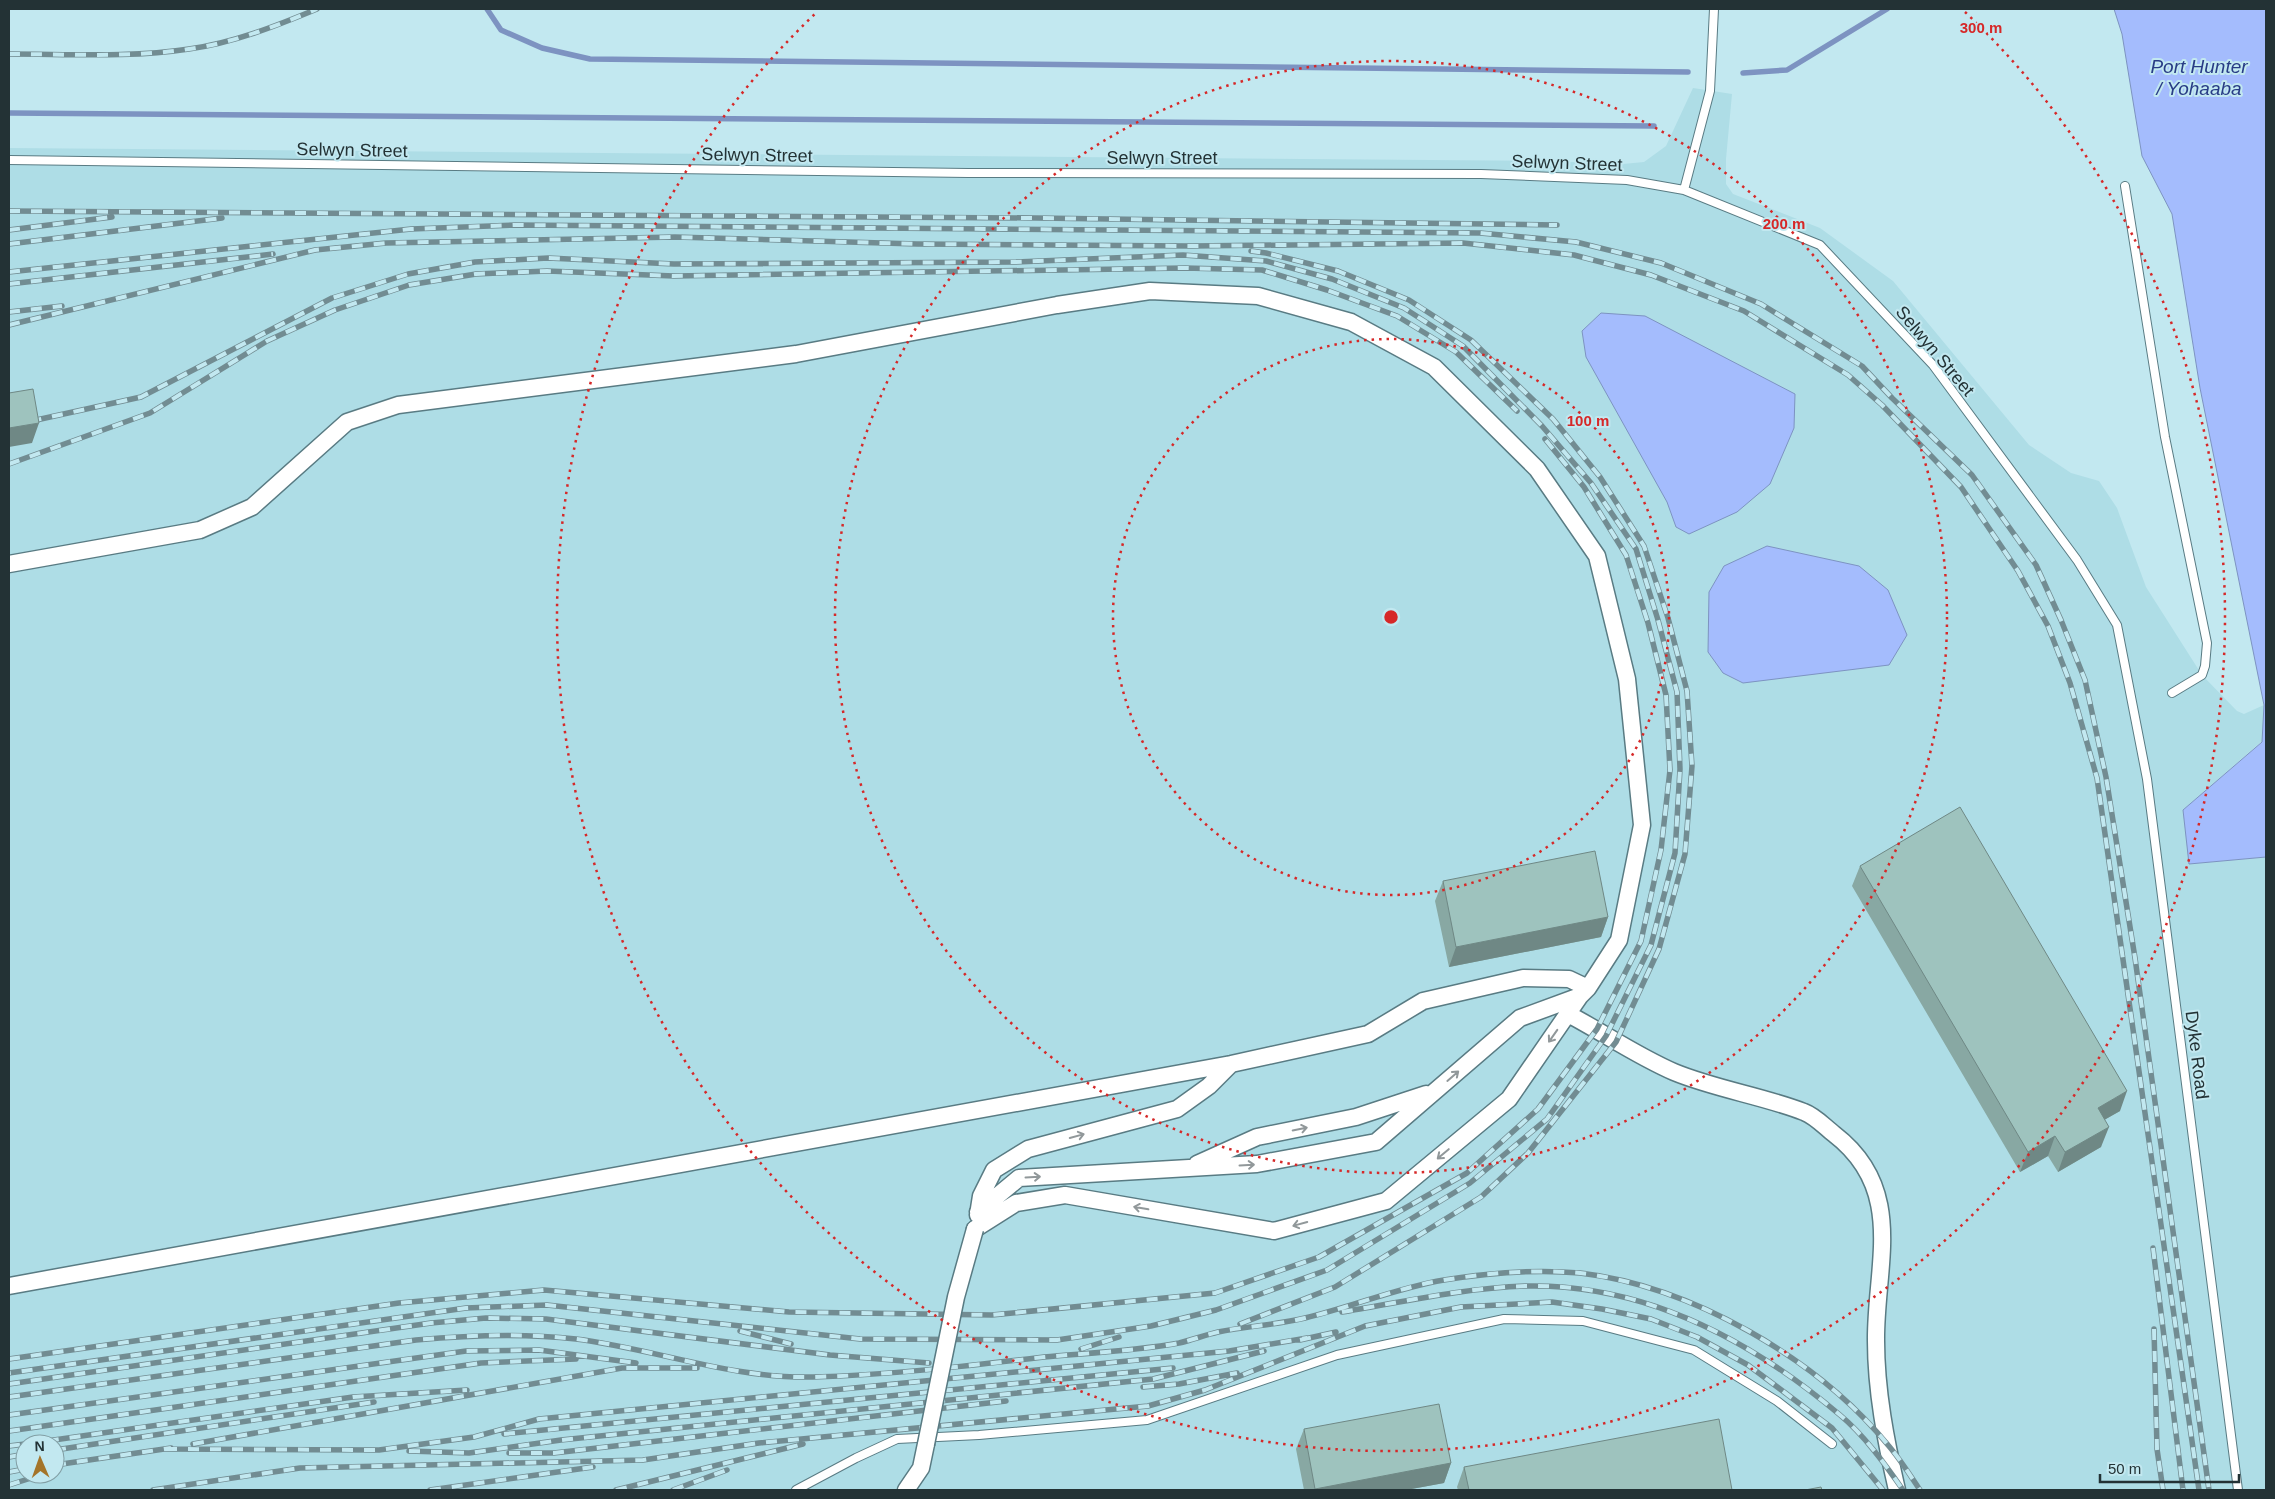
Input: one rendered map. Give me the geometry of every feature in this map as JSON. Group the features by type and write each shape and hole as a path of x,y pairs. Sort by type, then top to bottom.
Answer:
{"street":[{"path":"9,564 200,530 252,508 347,422 398,406 796,354 1057,305 1150,291 1258,296 1351,322 1434,368 1537,469 1597,556 1627,679 1642,825 1619,940 1508,1099 1386,1202 1274,1231 1065,1195 1016,1203 975,1229"},
{"path":"9,1286 1231,1064 1368,1034 1423,1001 1523,978 1569,979 1584,992"},
{"path":"978,1212 1019,1178 1256,1164 1376,1142 1520,1018 1584,992"},
{"path":"1568,1014 1616,1042 1674,1072 1805,1112 1847,1144 1864,1166 1876,1192 1882,1215 1884,1239 1876,1341 1880,1393 1897,1490"},
{"path":"906,1490 921,1468 956,1297 982,1196 994,1170 1028,1149 1177,1108 1209,1086 1231,1064"},
{"path":"1188,1168 1257,1137 1356,1117 1434,1092"}],"lane":[{"path":"1684,190 1710,91 1714,9"},
{"name":"Selwyn Street","path":"9,160 968,173 1481,174 1627,180 1684,190 1820,245 1933,366 2077,560 2117,625"},
{"path":"2125,186 2165,437 2207,643 2205,666 2202,675 2172,693"},
{"name":"Dyke Road","path":"2117,625 2147,779 2238,1490"},
{"path":"796,1490 856,1458 897,1439 979,1435 1146,1420 1337,1355 1504,1319 1583,1321 1694,1350 1777,1401 1832,1444"}],"shaded area":[{"path":"1693,88 1732,94 1726,159 1726,184 1733,194 1820,228 1893,281 2029,445 2071,473 2099,481 2117,508 2146,587 2202,675 2237,711 2244,714 2264,705 2262,741 2183,810 2190,864 2266,857 2266,1490 9,1490 9,148 1549,161 1623,164 1644,162 1666,146"}],"water":[{"name":"Port Hunter / Yohaaba","path":"2114,9 2266,9 2266,857 2189,864 2183,810 2262,742 2264,705 2200,388 2172,214 2142,156 2122,34"},
{"path":"1601,313 1645,316 1795,394 1794,428 1770,484 1737,512 1689,534 1676,527 1667,502 1586,357 1582,331"},
{"path":"1767,546 1859,566 1888,590 1907,635 1889,665 1743,683 1723,673 1708,652 1709,592 1724,566"}],"building":[{"path":"33,389 39,423 9,428 9,393"},
{"path":"1960,807 2127,1091 2098,1108 2109,1127 2065,1152 2055,1136 2028,1152 1860,866"},
{"path":"1595,851 1608,917 1456,947 1443,881"},
{"path":"1439,1404 1451,1463 1315,1489 1304,1429"},
{"path":"1719,1419 1732,1490 1469,1490 1464,1467"},
{"path":"1821,1487 1822,1490 1805,1490"}],"waterway":[{"path":"487,9 501,30 542,48 590,59 1688,72"},
{"path":"1743,73 1787,70 1887,9"},
{"path":"9,113 1654,126"}],"railway":[{"path":"9,54 122,55 189,49 222,43 270,28 317,9"},
{"path":"9,211 1036,218 1557,225"},
{"path":"9,230 112,217"},
{"path":"9,244 222,218"},
{"path":"9,272 411,229 515,225 1480,233 1576,242 1661,263 1761,304 1862,366 1892,398 1972,475 2036,565 2085,680 2106,777 2135,958 2209,1490"},
{"path":"9,325 315,250 386,243 675,237 917,244 1192,246 1463,243 1574,255 1651,275 1744,311 1848,375 1882,405 1961,487 2018,571 2048,626 2070,683 2097,778 2199,1490"},
{"path":"1240,1324 1335,1287 1481,1197 1528,1153 1616,1042 1659,949 1685,854 1692,766 1687,691 1668,618 1644,546 1600,477 1553,419 1471,340 1409,300 1338,271 1251,251"},
{"path":"9,284 273,254"},
{"path":"9,426 141,397 332,298 408,274 475,262 548,258 674,264 1016,262 1183,255 1266,261 1332,279 1404,308 1463,346 1542,426 1591,483 1636,549 1658,620 1677,692 1680,769 1675,853 1651,945 1606,1036 1547,1119 1470,1183 1327,1270 1216,1310 1151,1326 1057,1340 860,1339 547,1305 466,1308 9,1373"},
{"path":"9,464 150,413 267,341 335,310 409,285 476,274 547,271 674,276 1185,268 1262,270 1327,290 1397,316 1456,352 1517,411"},
{"path":"9,312 62,306"},
{"path":"9,1359 399,1303 544,1290 789,1312 992,1315 1215,1293 1319,1257 1467,1173 1538,1109 1597,1029 1641,941 1661,850 1670,770 1666,695 1648,623 1626,555 1584,487 1545,439"},
{"path":"2153,1248 2183,1490"},
{"path":"9,1397 416,1340 476,1336 516,1335 576,1339 635,1349 723,1368 783,1376 813,1377 900,1372 1162,1346 1218,1332 1305,1318 1426,1283 1477,1275 1546,1271 1580,1273 1622,1281 1665,1293 1708,1310 1749,1331 1789,1356 1826,1383 1859,1413 1892,1450 1920,1490"},
{"path":"1342,1312 1456,1292 1525,1286 1569,1288 1612,1294 1653,1306 1694,1321 1733,1340 1806,1388 1840,1415 1866,1441 1903,1490"},
{"path":"153,1490 300,1468 643,1460 759,1443 1148,1406 1205,1390 1365,1326 1461,1307 1552,1302 1602,1309 1651,1319 1697,1337 1748,1365 1832,1428 1883,1490"},
{"path":"9,1384 431,1323 486,1318 546,1319 830,1355 929,1363"},
{"path":"2154,1329 2157,1449 2163,1490"},
{"path":"740,1331 791,1344"},
{"path":"1300,1340 1336,1332"},
{"path":"1081,1349 1119,1337"},
{"path":"166,1449 379,1450 474,1437 539,1419 1229,1351 1307,1338"},
{"path":"9,1415 466,1351 539,1350 636,1363"},
{"path":"409,1451 469,1453 561,1440 1153,1379 1264,1351"},
{"path":"9,1431 481,1363 576,1359"},
{"path":"193,1444 622,1368 697,1368"},
{"path":"504,1434 1173,1368"},
{"path":"1143,1387 1179,1384 1237,1373"},
{"path":"65,1438 353,1397 467,1390"},
{"path":"509,1453 554,1453 1006,1401"},
{"path":"65,1448 374,1402"},
{"path":"616,1490 803,1444"},
{"path":"9,1446 15,1445"},
{"path":"65,1464 171,1448"},
{"path":"9,1457 15,1456"},
{"path":"430,1490 593,1467"},
{"path":"673,1490 727,1470"},
{"path":"9,1472 15,1471"},
{"path":"9,1485 15,1483"}]}
